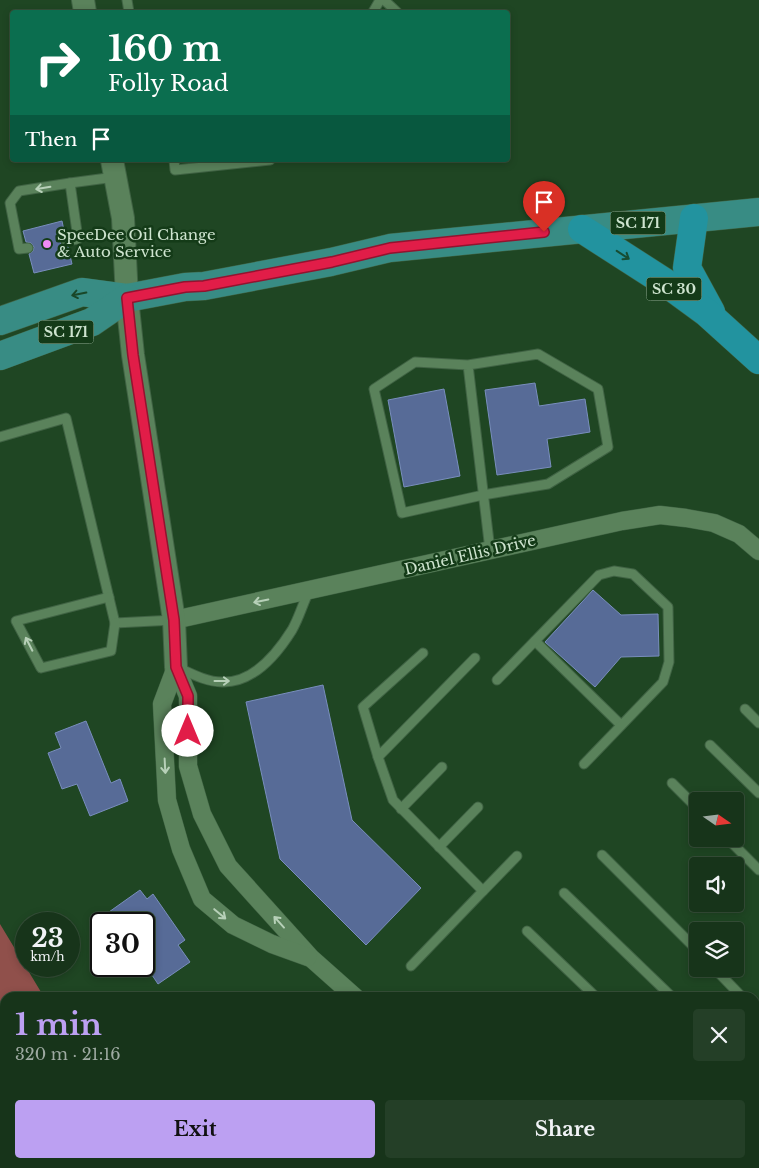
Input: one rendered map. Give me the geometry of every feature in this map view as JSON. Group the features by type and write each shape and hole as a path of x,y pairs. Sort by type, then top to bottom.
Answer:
{"highway":[{"path":"694,218 687,268 715,321"},
{"name":"SC 30","path":"582,229 666,283 715,321 759,360"}],"main road":[{"name":"SC 171","path":"0,321 82,292 127,298 332,262 390,248 759,212"},
{"name":"SC 171","path":"0,356 92,322 127,298"}],"street":[{"path":"113,168 123,218 127,298 133,355 174,620 176,667 188,696 188,766 202,814 228,866 311,958 349,992"},
{"name":"Daniel Ellis Drive","path":"174,620 622,521 660,515 714,523 740,534 759,551"},
{"path":"176,667 162,704 167,800 181,849 202,899 233,925 272,944 311,958"}],"lane":[{"path":"382,0 394,10"},
{"path":"174,162 175,170 251,162"},
{"path":"28,248 19,249 10,203 19,191 70,184 113,168"},
{"path":"66,241 78,239 70,184"},
{"path":"538,354 598,389 608,447 548,484 483,494 402,513 374,389 416,362 468,365 538,354"},
{"path":"468,365 490,550"},
{"path":"0,437 66,418 109,597 115,623 111,651 41,668 16,621 109,597"},
{"path":"497,680 599,575 614,571 633,574 668,607 669,662 663,682 584,764"},
{"path":"176,667 202,679 222,682 247,677 269,661 293,629 309,591"},
{"path":"115,623 174,620"},
{"path":"535,641 621,725"},
{"path":"424,653 363,707 393,800 483,891"},
{"path":"378,757 475,658"},
{"path":"745,709 759,723"},
{"path":"710,745 759,793"},
{"path":"401,809 442,767"},
{"path":"672,783 689,800"},
{"path":"439,847 478,807"},
{"path":"737,848 759,870"},
{"path":"602,855 689,943"},
{"path":"412,966 517,856"},
{"path":"564,893 667,992"},
{"path":"527,931 592,992"},
{"path":"723,977 737,992"}],"shaded area":[{"path":"0,924 15,949 15,977 32,977 41,992 0,992"}],"building":[{"name":"SpeeDee Oil Change & Auto Service","path":"62,221 65,235 60,238 60,242 63,247 68,247 72,264 34,273 29,254 33,251 34,247 31,243 26,242 23,231"},
{"path":"535,383 539,406 585,399 590,432 547,439 551,467 497,475 485,390"},
{"path":"444,389 460,476 404,487 388,400"},
{"path":"593,590 621,615 658,614 659,656 621,657 595,687 545,642"},
{"path":"323,685 352,820 421,888 366,945 280,859 246,702"},
{"path":"86,721 111,783 120,779 128,801 90,816 77,784 62,789 48,753 61,748 55,733"},
{"path":"140,890 147,899 153,894 185,940 178,945 190,962 158,984 153,977 155,977 155,912 109,912"}],"place":[{"name":"SpeeDee Oil Change & Auto Service","path":"47,244"}],"route":[{"path":"188,731 188,696 176,667 174,620 133,355 127,298 332,262 390,248 544,232"}]}
